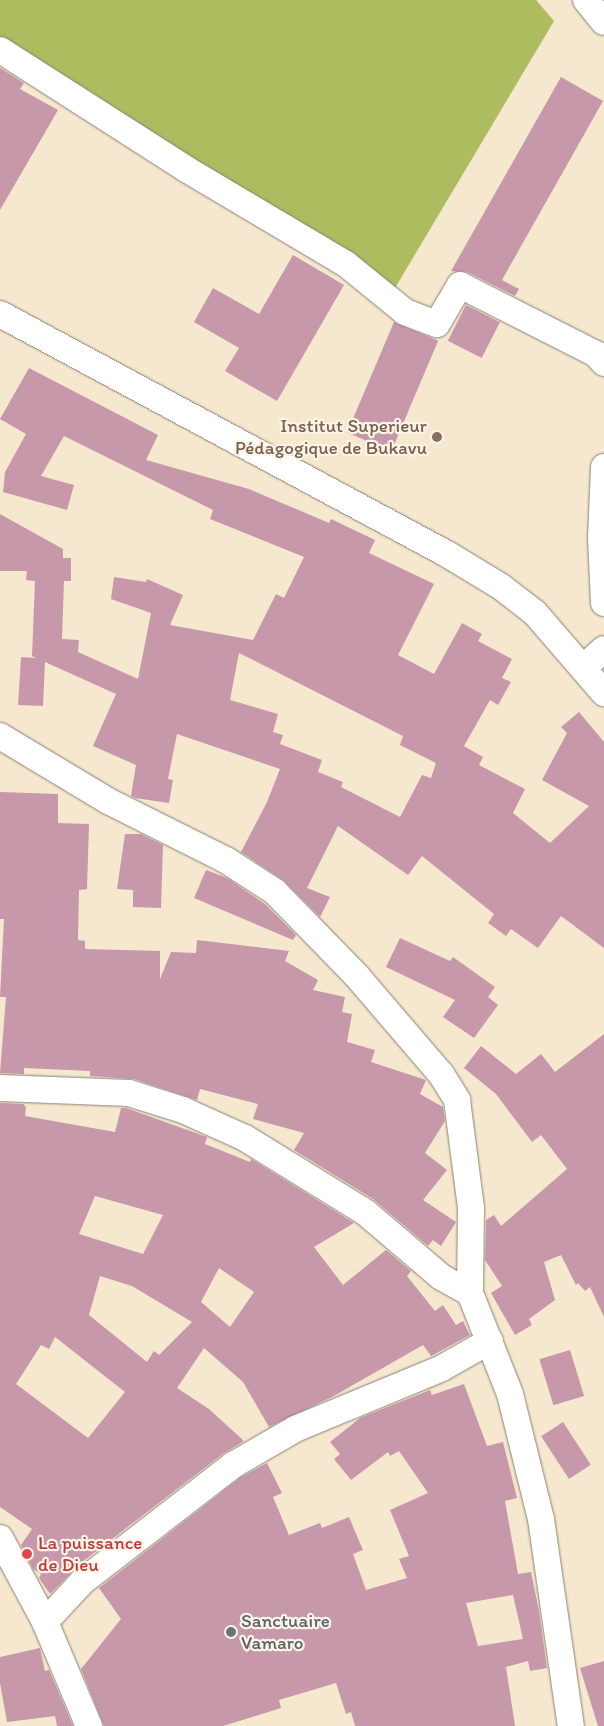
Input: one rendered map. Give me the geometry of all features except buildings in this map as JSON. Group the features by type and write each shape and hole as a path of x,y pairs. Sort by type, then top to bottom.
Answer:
{"street":[{"path":"586,0 604,22"},
{"path":"0,50 186,169 346,264 405,312 437,324 460,285 596,354 604,363"},
{"path":"0,314 446,554 500,586 535,613 604,693"},
{"path":"604,466 601,538 604,602"},
{"path":"583,668 604,649"},
{"path":"0,736 11,752 226,860 275,892 356,976 441,1074 457,1100 463,1133 471,1208 470,1293 510,1394 541,1519 571,1726"},
{"path":"0,1088 129,1093 182,1110 245,1138 365,1212 441,1277 470,1293"},
{"path":"45,1622 83,1581 233,1465 296,1429 442,1368 490,1341"},
{"path":"0,1538 45,1622 89,1726"}],"green space":[{"path":"0,0 536,0 554,21 395,288 0,50"}],"place":[{"name":"Institut Superieur Pédagogique de Bukavu","path":"437,437"},
{"name":"La puissance de Dieu","path":"27,1554"},
{"name":"Sanctuaire Vamaro","path":"231,1632"}]}
